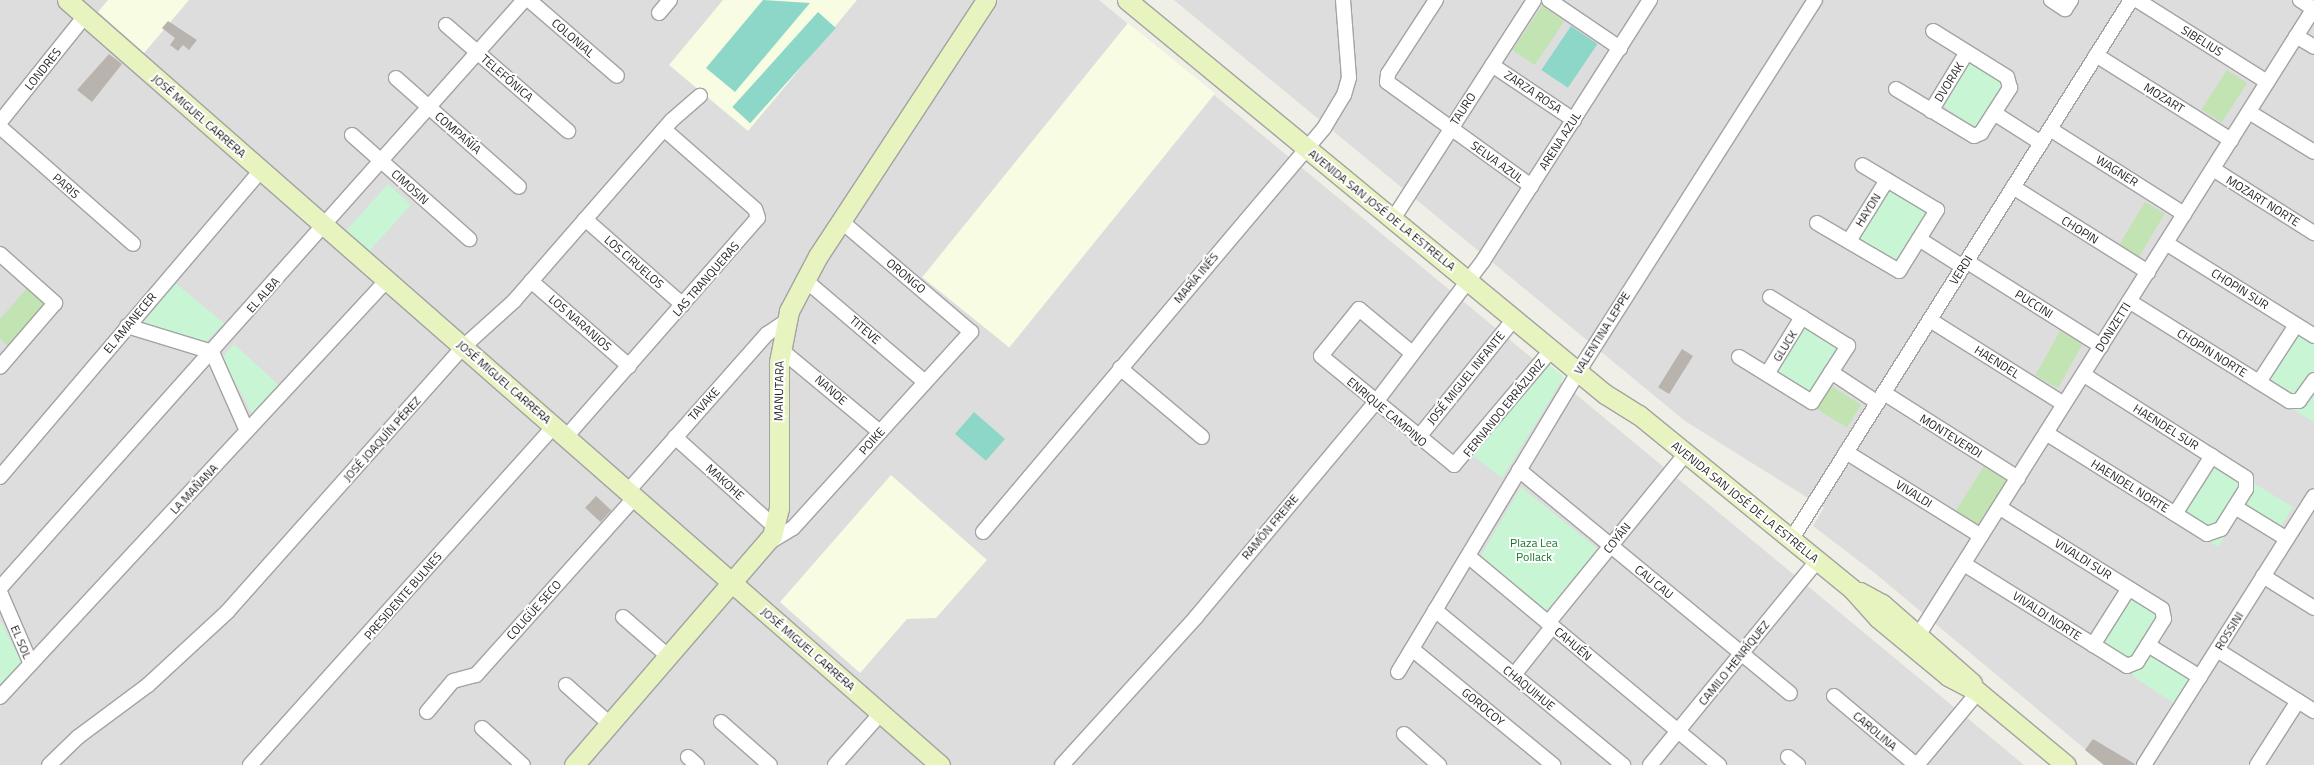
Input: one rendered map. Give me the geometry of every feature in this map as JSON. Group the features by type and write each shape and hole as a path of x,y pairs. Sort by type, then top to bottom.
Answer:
{"main road":[{"name":"JOSÉ MIGUEL CARRERA","path":"67,0 940,765"},
{"name":"MANUTARA","path":"771,535 778,508 780,349 785,322 804,279 840,220 986,0"},
{"name":"AVENIDA SAN JOSÉ DE LA ESTRELLA","path":"1127,0 1310,144"},
{"name":"AVENIDA SAN JOSÉ DE LA ESTRELLA","path":"1142,0 1310,144 1581,367"},
{"name":"AVENIDA SAN JOSÉ DE LA ESTRELLA","path":"1471,276 1514,318 1552,349 1620,392 1640,416 1817,562 1852,589 1882,604 1915,640 1963,673 1978,692 2066,765"},
{"path":"574,765 734,584 771,535"}],"street":[{"name":"EL ALBA","path":"0,590 326,226 524,0"},
{"name":"COLONIAL","path":"529,0 617,76"},
{"path":"658,14 670,0"},
{"name":"MARÍA INÉS","path":"983,532 1324,128 1347,86 1343,0"},
{"name":"SELVA AZUL","path":"1436,0 1386,77 1389,85 1531,186"},
{"name":"TAURO","path":"1395,215 1534,0"},
{"path":"1549,0 1620,48"},
{"name":"ARENA AZUL","path":"1471,276 1574,120 1650,0"},
{"name":"VALENTINA LEPPE","path":"1398,672 1581,367 1815,0"},
{"path":"2051,0 2068,5"},
{"path":"2300,0 2314,8"},
{"name":"VERDI","path":"1791,540 2131,1"},
{"name":"SIBELIUS","path":"2131,1 2267,82"},
{"name":"DONIZETTI","path":"1915,640 2314,8"},
{"name":"LONDRES","path":"0,122 85,16"},
{"name":"TELEFÓNICA","path":"446,25 568,131"},
{"path":"1896,89 1974,136 1981,133 1994,113 2011,82 1933,31"},
{"path":"2296,36 2314,47"},
{"name":"DVORAK","path":"1931,111 1967,52"},
{"name":"MOZART","path":"2096,55 2231,140"},
{"name":"ZARZA ROSA","path":"1492,65 1574,120"},
{"name":"COMPAÑÍA","path":"396,78 519,187"},
{"name":"JOSÉ JOAQUÍN PÉREZ","path":"49,765 78,737 148,685 227,612 464,347 532,281 664,129 700,96"},
{"path":"2249,112 2314,152"},
{"path":"1994,113 2041,143"},
{"name":"PARIS","path":"0,127 133,244"},
{"name":"LAS TRANQUERAS","path":"560,432 629,366 758,215 664,129"},
{"name":"WAGNER","path":"2050,129 2184,214"},
{"name":"CIMOSIN","path":"352,135 469,239"},
{"path":"1817,222 1900,271 1937,210 1862,165"},
{"name":"MOZART NORTE","path":"2213,169 2314,233"},
{"name":"EL AMANECER","path":"0,477 261,170"},
{"name":"HAYDN","path":"1849,241 1887,180"},
{"name":"CHOPIN","path":"2013,187 2148,272"},
{"name":"LOS CIRUELOS","path":"585,219 683,305"},
{"name":"ORONGO","path":"840,220 971,332"},
{"name":"PUCCINI","path":"1919,239 1965,264 2101,346"},
{"name":"CHOPIN SUR","path":"2166,243 2314,336"},
{"path":"0,254 55,303 2,360"},
{"name":"RAMÓN FREIRE","path":"1062,765 1196,617 1376,402 1471,276"},
{"name":"TITEVE","path":"804,279 925,382"},
{"name":"LA MAÑANA","path":"0,697 387,280"},
{"name":"LOS NARANJOS","path":"532,281 629,366"},
{"path":"1738,357 1812,402 1848,346 1770,297"},
{"name":"CHOPIN NORTE","path":"2129,301 2296,403 2314,380"},
{"name":"ENRIQUE CAMPINO","path":"1412,353 1358,309 1322,356 1418,438 1454,465"},
{"name":"GLUCK","path":"1767,374 1802,317"},
{"name":"JOSÉ MIGUEL INFANTE","path":"1418,438 1514,318"},
{"name":"HAENDEL","path":"1930,320 2064,404"},
{"name":"TAVAKE","path":"631,494 675,437 767,334 785,322"},
{"path":"2259,382 2296,325"},
{"path":"127,326 212,352 247,432"},
{"name":"POIKE","path":"771,535 793,528 971,332"},
{"name":"NANOE","path":"780,349 880,432"},
{"name":"FERNANDO ERRÁZURIZ","path":"1454,465 1552,349"},
{"path":"1120,368 1202,438"},
{"name":"MONTEVERDI","path":"1831,372 1880,398 2018,478"},
{"name":"HAENDEL SUR","path":"2083,374 2212,456 2247,482 2235,507"},
{"name":"PRESIDENTE BULNES","path":"250,765 560,432"},
{"name":"HAENDEL NORTE","path":"2046,433 2207,534 2214,534 2235,507"},
{"name":"MAKOHE","path":"675,437 771,535"},
{"name":"VIVALDI","path":"1846,452 1981,536"},
{"name":"COYÁN","path":"1514,675 1611,546 1686,453"},
{"path":"2175,514 2212,456"},
{"name":"CAU CAU","path":"1519,470 1790,693"},
{"name":"COLIGÜE SECO","path":"427,712 454,681 476,675 631,494"},
{"name":"ROSSINI","path":"2144,765 2314,496"},
{"name":"VIVALDI SUR","path":"2000,507 2130,588 2166,613 2148,644"},
{"path":"2235,507 2287,539"},
{"name":"CAHUÉN","path":"1468,556 1719,765"},
{"name":"CAMILO HENRÍQUEZ","path":"1650,765 1817,562"},
{"name":"VIVALDI NORTE","path":"1964,564 2092,645 2130,666 2148,644"},
{"path":"2264,576 2314,608"},
{"path":"2092,645 2130,588"},
{"name":"EL SOL","path":"0,590 31,664"},
{"name":"CHAQUIHUE","path":"1435,610 1623,765"},
{"path":"623,617 669,657"},
{"path":"2148,644 2200,677"},
{"name":"GOROCOY","path":"1412,648 1553,765"},
{"path":"2217,650 2314,711"},
{"path":"566,684 610,724"},
{"path":"1916,765 1978,692"},
{"name":"CAROLINA","path":"1834,696 1916,765"},
{"path":"2257,765 2298,701"},
{"path":"835,765 881,713"},
{"path":"721,722 770,765"},
{"path":"482,728 523,765"},
{"path":"1404,734 1439,765"}],"shaded area":[{"path":"0,0 1099,0 2024,765 0,765"},
{"path":"108,0 189,0 144,53 98,12"},
{"path":"723,0 857,0 748,131 669,65"},
{"path":"763,0 810,3 735,92 706,68"},
{"path":"1174,0 2314,0 2314,765 2104,765 1876,574 1813,526 1824,508 1685,421"},
{"path":"818,12 836,28 750,123 732,107"},
{"path":"1128,23 1215,93 1009,348 922,277"},
{"path":"1571,26 1598,44 1568,88 1541,70"},
{"path":"974,412 1005,439 986,461 955,434"},
{"path":"891,475 987,560 936,618 907,619 860,673 780,602"}],"green space":[{"path":"1542,6 1564,21 1535,65 1512,50"},
{"path":"1970,61 2005,80 2006,86 1980,126 1973,128 1943,105"},
{"path":"2227,70 2247,83 2222,122 2201,109"},
{"path":"388,184 411,205 369,252 346,231"},
{"path":"1889,186 1931,212 1898,265 1856,239"},
{"path":"2145,202 2165,214 2139,257 2119,245"},
{"path":"174,282 224,323 204,344 139,320"},
{"path":"28,287 48,305 10,348 0,338 0,319"},
{"path":"1804,322 1842,346 1811,396 1773,372"},
{"path":"2297,329 2314,340 2314,422 2296,411 2291,399 2266,382"},
{"path":"2060,331 2083,344 2058,388 2035,376"},
{"path":"234,344 282,388 255,419 222,358"},
{"path":"1546,362 1564,377 1502,478 1471,454"},
{"path":"1828,384 1861,405 1847,428 1814,407"},
{"path":"2217,461 2293,507 2273,539 2237,517 2218,547 2179,523"},
{"path":"1984,466 2008,481 1979,527 1955,513"},
{"name":"Plaza Lea Pollack","path":"1521,487 1599,550 1546,612 1479,559"},
{"path":"2129,595 2163,612 2142,647 2192,677 2175,704 2134,677 2126,662 2099,646"},
{"path":"0,620 22,663 0,684"}],"building":[{"path":"168,21 197,40 189,50 183,45 178,51 170,45 175,38 162,28"},
{"path":"109,54 122,64 92,102 77,90"},
{"path":"1682,349 1693,356 1669,394 1658,387"},
{"path":"596,496 611,510 600,522 585,508"},
{"path":"2093,739 2135,765 2104,765 2085,750"}]}
